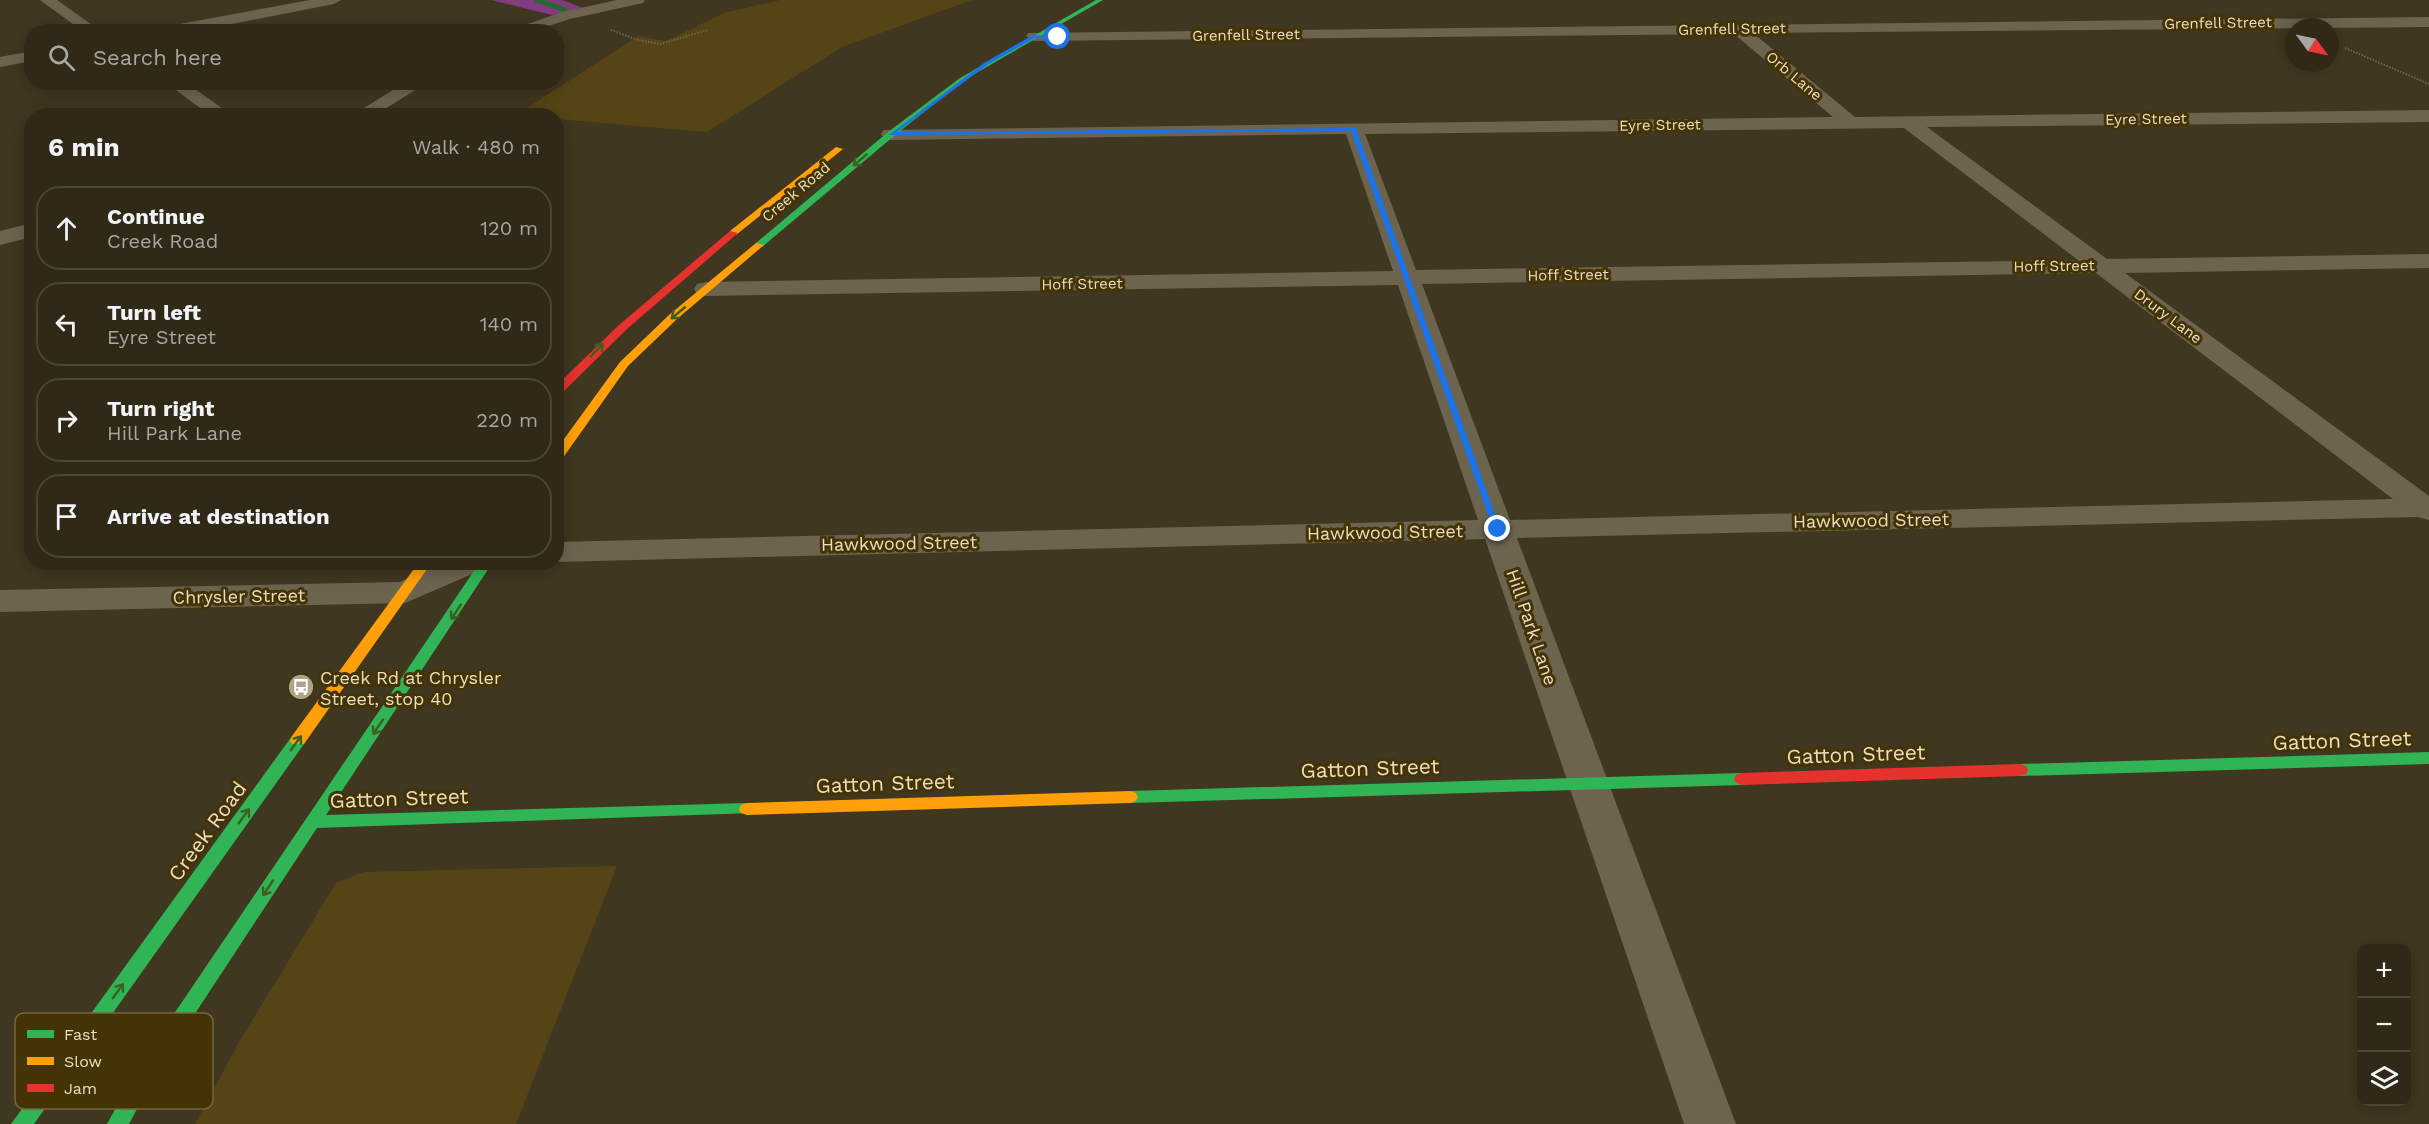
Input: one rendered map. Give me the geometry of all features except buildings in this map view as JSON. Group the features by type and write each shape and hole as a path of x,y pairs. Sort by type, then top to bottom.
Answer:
{"main road":[{"path":"1008,36 1076,0"},
{"name":"Creek Road","path":"564,448 624,364 644,343 891,134 962,80 1034,36 1100,0"},
{"name":"Creek Road","path":"564,385 601,346 664,288 855,136"},
{"name":"Creek Road","path":"102,1013 420,570"},
{"path":"185,1013 482,570"},
{"name":"Gatton Street","path":"313,822 2429,758"},
{"name":"Creek Road","path":"22,1124 33,1109"},
{"path":"118,1124 126,1109"}],"street":[{"path":"47,0 83,24"},
{"path":"206,24 334,0"},
{"path":"537,24 638,0"},
{"path":"2356,7 2395,22"},
{"path":"2124,9 2154,24"},
{"name":"Grenfell Street","path":"1034,36 2429,22"},
{"name":"Orb Lane","path":"1738,29 1850,122"},
{"path":"0,62 24,58"},
{"path":"185,90 212,108"},
{"path":"374,108 406,90"},
{"name":"Eyre Street","path":"891,134 2429,116"},
{"name":"Drury Lane","path":"1908,122 2427,509"},
{"name":"Hill Park Lane","path":"1354,129 1710,1124"},
{"path":"0,238 24,232"},
{"name":"Hoff Street","path":"706,289 2429,261"},
{"name":"Hawkwood Street","path":"564,552 2427,509"},
{"name":"Chrysler Street","path":"0,601 405,592 454,570"}],"path":[{"path":"2341,47 2429,84"}],"shaded area":[{"path":"491,0 562,0 583,8 552,15"},
{"path":"780,0 972,0 842,47 707,132 564,120 564,108 527,108 555,90 564,90 564,84 638,36 666,41 724,13"},
{"path":"617,866 516,1124 195,1124 203,1109 213,1109 213,1090 239,1042 336,883 364,872"}],"waterway":[{"path":"537,0 565,10"}],"traffic: fast":[{"path":"759,245 891,134 962,79 1100,0"},
{"path":"184,1013 482,570"},
{"path":"102,1013 298,740"},
{"path":"2020,770 2429,758"},
{"path":"1130,797 1742,779"},
{"path":"313,822 747,809"},
{"path":"22,1124 33,1109"},
{"path":"118,1124 126,1109"}],"traffic: slow":[{"path":"733,233 839,149"},
{"path":"564,448 624,364 673,317 759,245"},
{"path":"298,740 420,570"},
{"path":"747,809 1130,797"}],"traffic: jam":[{"path":"564,385 623,327 733,233"},
{"path":"1742,779 2020,770"}],"place":[{"name":"Creek Rd at Chrysler Street, stop 40","path":"301,687"}],"route":[{"path":"1058,37 1034,36 985,64 891,134 1354,129 1498,529"}]}
